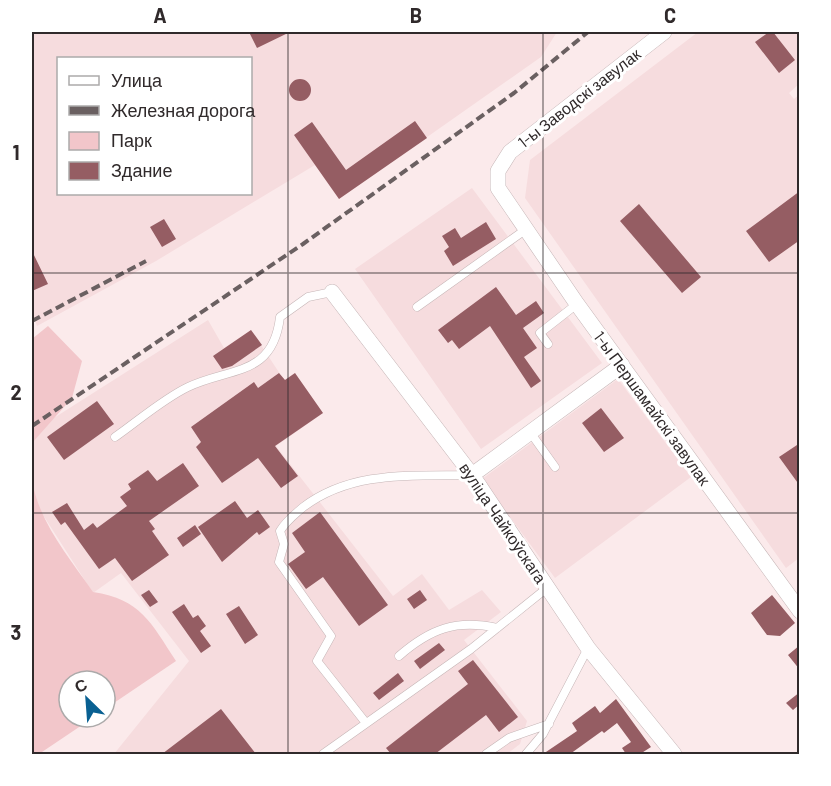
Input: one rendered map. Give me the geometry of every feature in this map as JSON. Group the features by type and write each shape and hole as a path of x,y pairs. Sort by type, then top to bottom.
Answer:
{"street":[{"name":"1-ы Заводскі завулак","path":"506,204 498,188 498,171 510,152 664,32"},
{"name":"1-ы Першамайскі завулак","path":"506,204 800,611"},
{"name":"вуліца Чайкоўскага","path":"332,292 472,475 588,648 674,754"},
{"path":"472,475 622,365"}],"lane":[{"path":"417,307 525,230"},
{"path":"115,437 189,386 238,372 257,360 267,353 278,338 280,317 308,297 332,292"},
{"path":"548,344 540,333 577,304"},
{"path":"530,432 555,467"},
{"path":"366,723 317,661 331,636 279,561 284,544 280,531 285,522 316,497 360,479 472,475"},
{"path":"323,754 497,628 547,588"},
{"path":"399,656 422,635 456,625 497,628"},
{"path":"526,754 549,724 588,648"},
{"path":"486,754 509,738 549,724"}],"shaded area":[{"path":"32,32 557,32 541,57 339,199 315,165 156,261 37,326 32,313"},
{"path":"698,32 799,32 799,84 789,93 794,99 800,94 799,558 786,568 525,198 530,160"},
{"path":"472,188 602,363 481,449 355,269"},
{"path":"208,320 224,348 251,330 284,380 295,373 323,413 276,446 393,596 422,574 449,610 482,590 501,612 464,640 527,721 520,744 507,754 114,754 189,661 121,573 93,593 36,504 32,481 32,442 46,423"},
{"path":"618,379 691,477 555,578 482,479"}],"green space":[{"path":"48,326 82,361 72,398 32,443 32,339"},
{"path":"32,481 48,526 93,592 123,600 134,607 151,624 176,661 117,701 117,669 57,669 57,729 76,729 39,754 32,754"}],"building":[{"path":"249,32 290,32 257,48"},
{"path":"769,32 773,32 795,60 779,73 755,42"},
{"path":"300,79 308,82 311,90 308,98 300,101 292,98 289,90 292,82"},
{"path":"415,121 427,138 339,199 294,135 312,122 346,170"},
{"path":"800,191 800,240 769,262 746,231"},
{"path":"639,204 701,277 682,293 620,221"},
{"path":"164,219 176,239 162,247 150,227"},
{"path":"486,222 496,239 453,266 444,251 449,247 442,236 455,228 461,238"},
{"path":"32,251 48,284 32,291"},
{"path":"496,287 516,315 536,301 544,313 523,328 537,348 524,357 541,381 531,388 490,326 459,349 452,340 448,343 438,330"},
{"path":"251,330 262,345 232,366 222,369 213,356"},
{"path":"279,373 285,380 295,373 323,413 275,446 298,476 281,488 258,458 222,483 196,447 201,442 191,427 254,382 258,388"},
{"path":"97,401 114,424 64,460 47,437"},
{"path":"601,408 624,438 604,452 582,423"},
{"path":"800,443 800,486 779,457"},
{"path":"183,463 199,486 149,521 155,529 152,531 169,555 132,581 115,558 99,569 65,522 61,525 52,512 67,503 84,530 93,523 97,528 127,506 120,497 131,489 128,484 148,470 157,481"},
{"path":"235,501 247,518 258,510 270,527 259,535 257,532 222,562 198,527"},
{"path":"320,512 388,605 359,626 323,577 306,589 288,564 305,552 292,533"},
{"path":"195,525 201,534 183,547 177,538"},
{"path":"149,590 158,602 150,607 141,595"},
{"path":"420,590 427,600 414,609 407,599"},
{"path":"772,595 795,623 780,636 767,635 751,613"},
{"path":"184,604 193,618 198,615 206,626 200,631 211,646 201,653 172,612"},
{"path":"239,606 258,635 245,644 226,614"},
{"path":"439,643 445,650 420,669 414,661"},
{"path":"800,645 800,670 788,655"},
{"path":"473,660 518,717 499,732 486,715 435,754 391,754 386,748 468,684 458,671"},
{"path":"398,673 404,681 379,700 373,693"},
{"path":"800,692 800,704 793,710 786,703"},
{"path":"616,699 651,747 640,754 626,754 622,748 631,742 617,723 570,754 543,754 577,731 572,723 595,706 600,713"},
{"path":"221,709 256,754 162,754"}],"railway":[{"path":"32,426 303,244 514,93 588,32"},
{"path":"32,321 146,261"}]}
